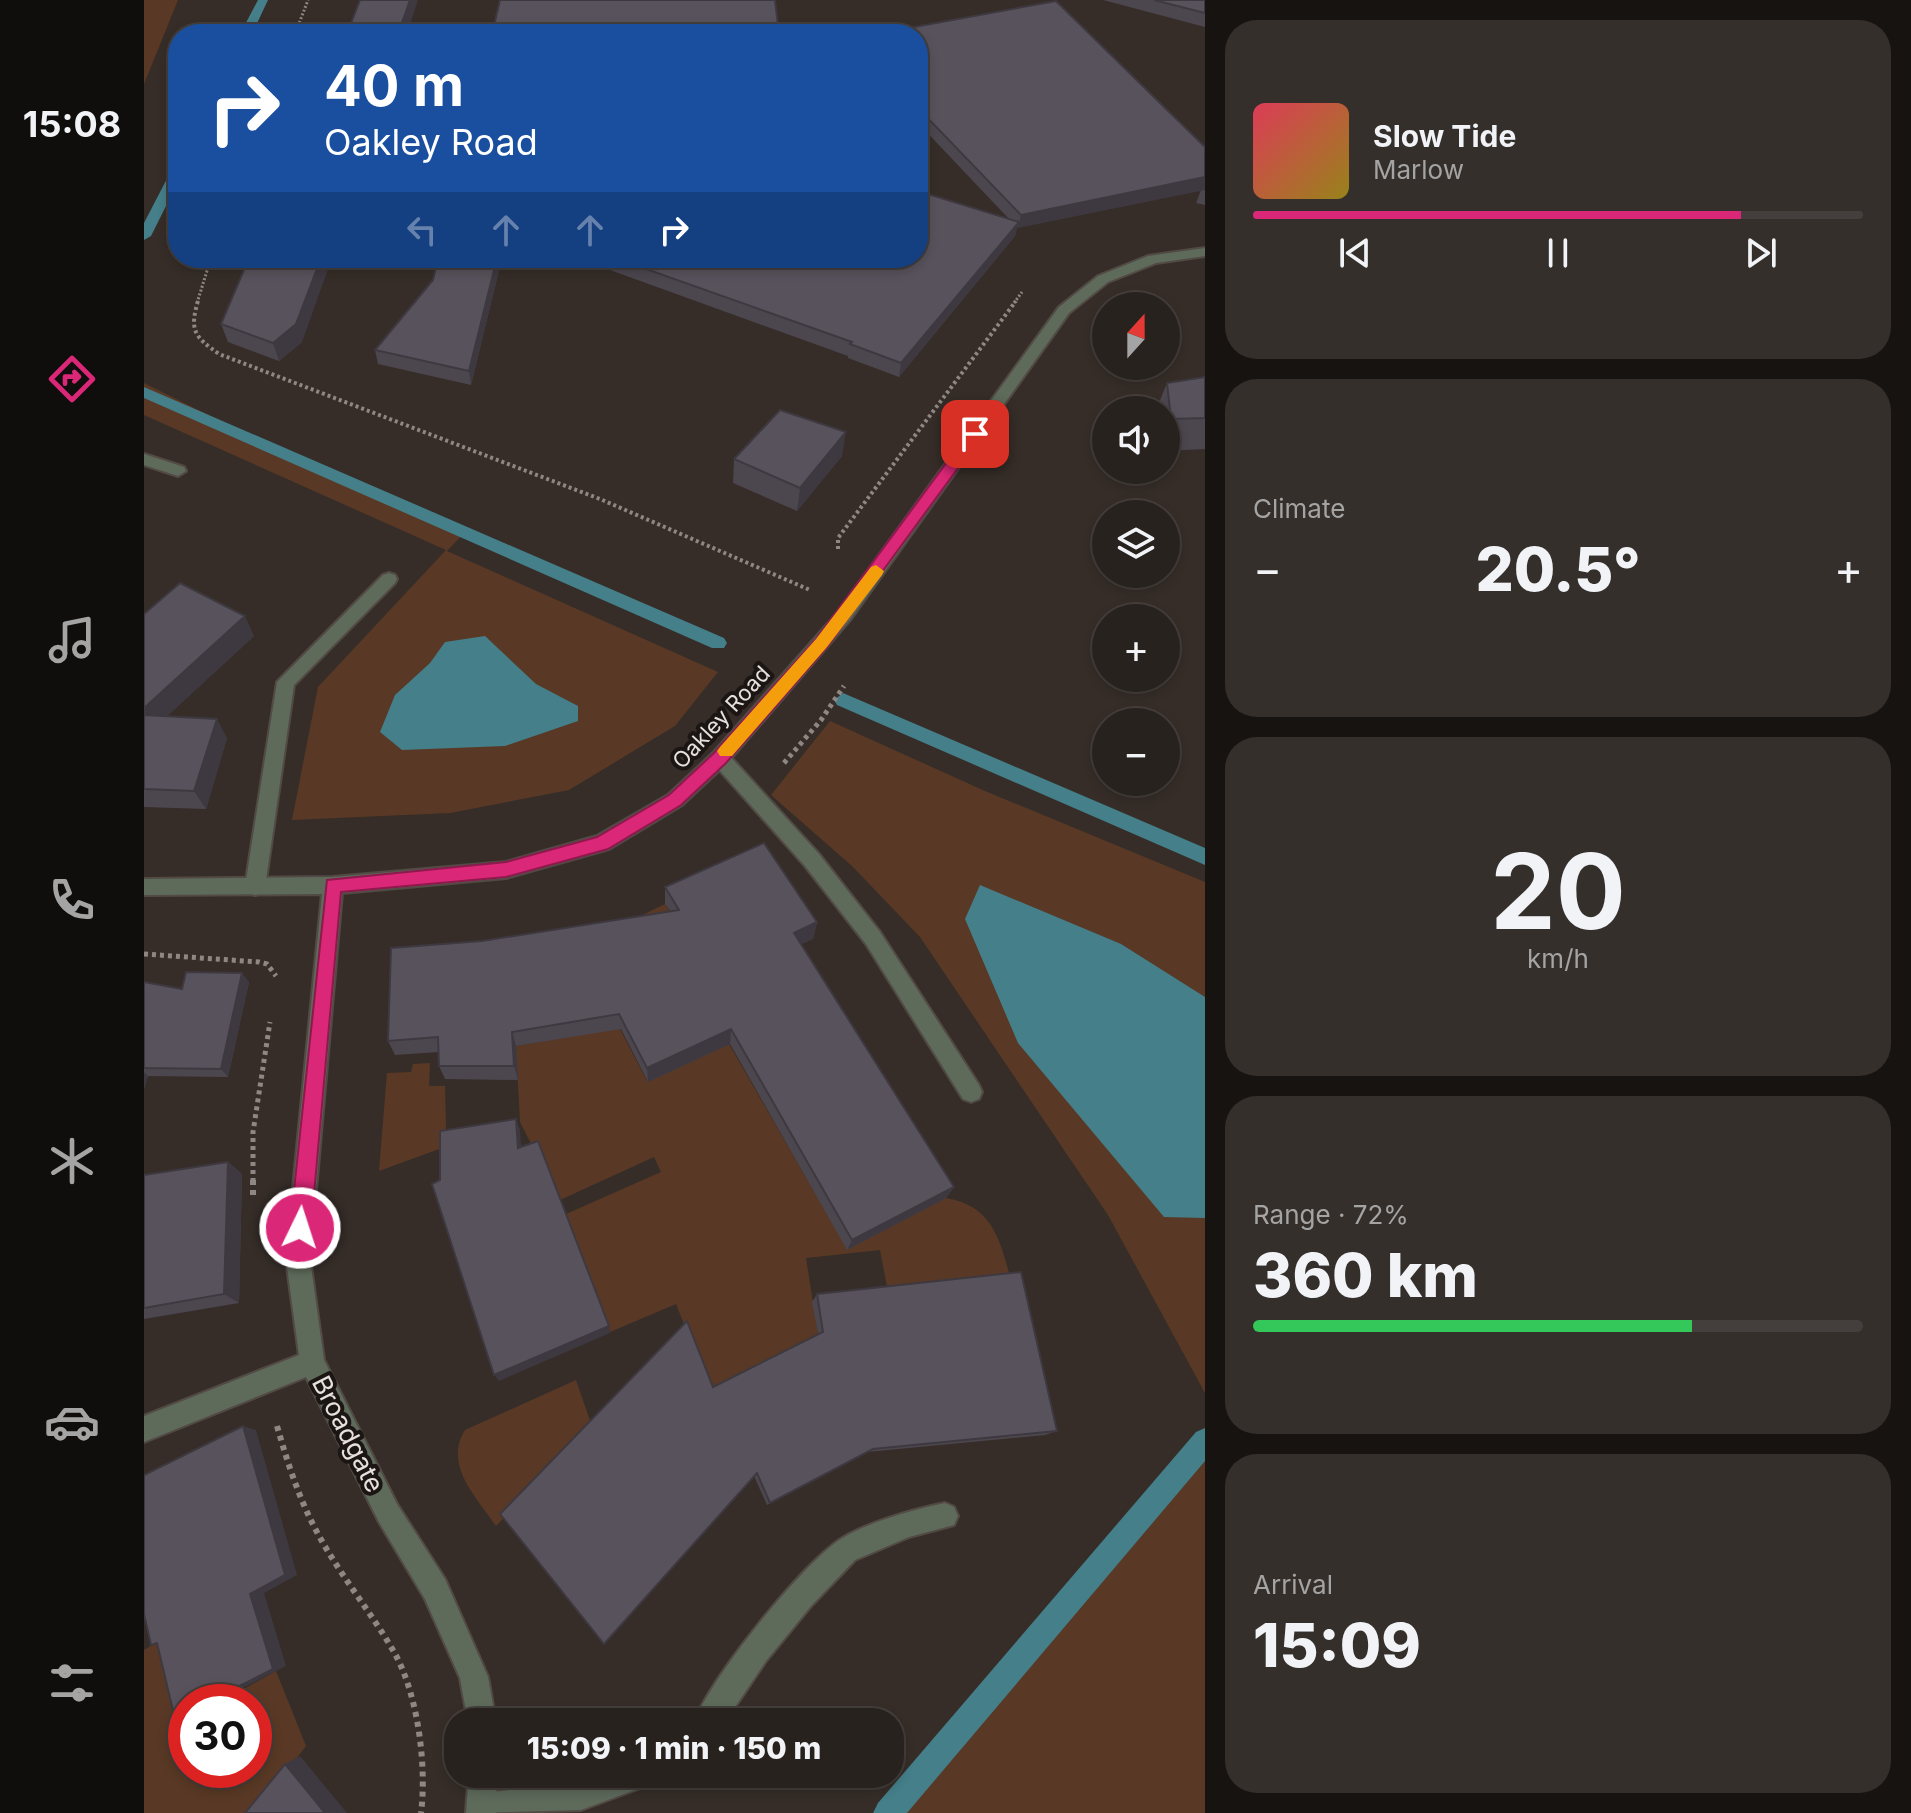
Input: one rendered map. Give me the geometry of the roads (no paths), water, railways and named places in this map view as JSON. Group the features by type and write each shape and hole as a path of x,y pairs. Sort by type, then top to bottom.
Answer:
{"street":[{"name":"Oakley Road","path":"144,887 333,885 506,870 602,843 675,800 720,758 844,616 1064,310 1097,284 1153,259 1205,252"},
{"path":"144,459 178,471"},
{"path":"255,887 286,682 389,579"},
{"path":"720,758 812,860 873,938 971,1092"},
{"name":"Broadgate","path":"333,885 310,1105 298,1259 312,1362 388,1513 435,1589 474,1677 480,1708"},
{"path":"144,1429 312,1362"},
{"path":"717,1708 756,1651 801,1596 846,1551 908,1524 945,1516"},
{"path":"483,1788 482,1810 581,1796 603,1788"}],"water":[{"path":"485,636 536,684 578,706 578,721 505,746 402,750 380,732 395,695 430,663 445,642"},
{"path":"980,885 1121,944 1205,997 1205,1218 1164,1217 1018,1043 965,919"}],"waterway":[{"path":"251,24 263,0"},
{"path":"144,236 168,189"},
{"path":"144,392 718,643"},
{"path":"843,700 1205,857"},
{"path":"888,1813 1205,1441"}]}
